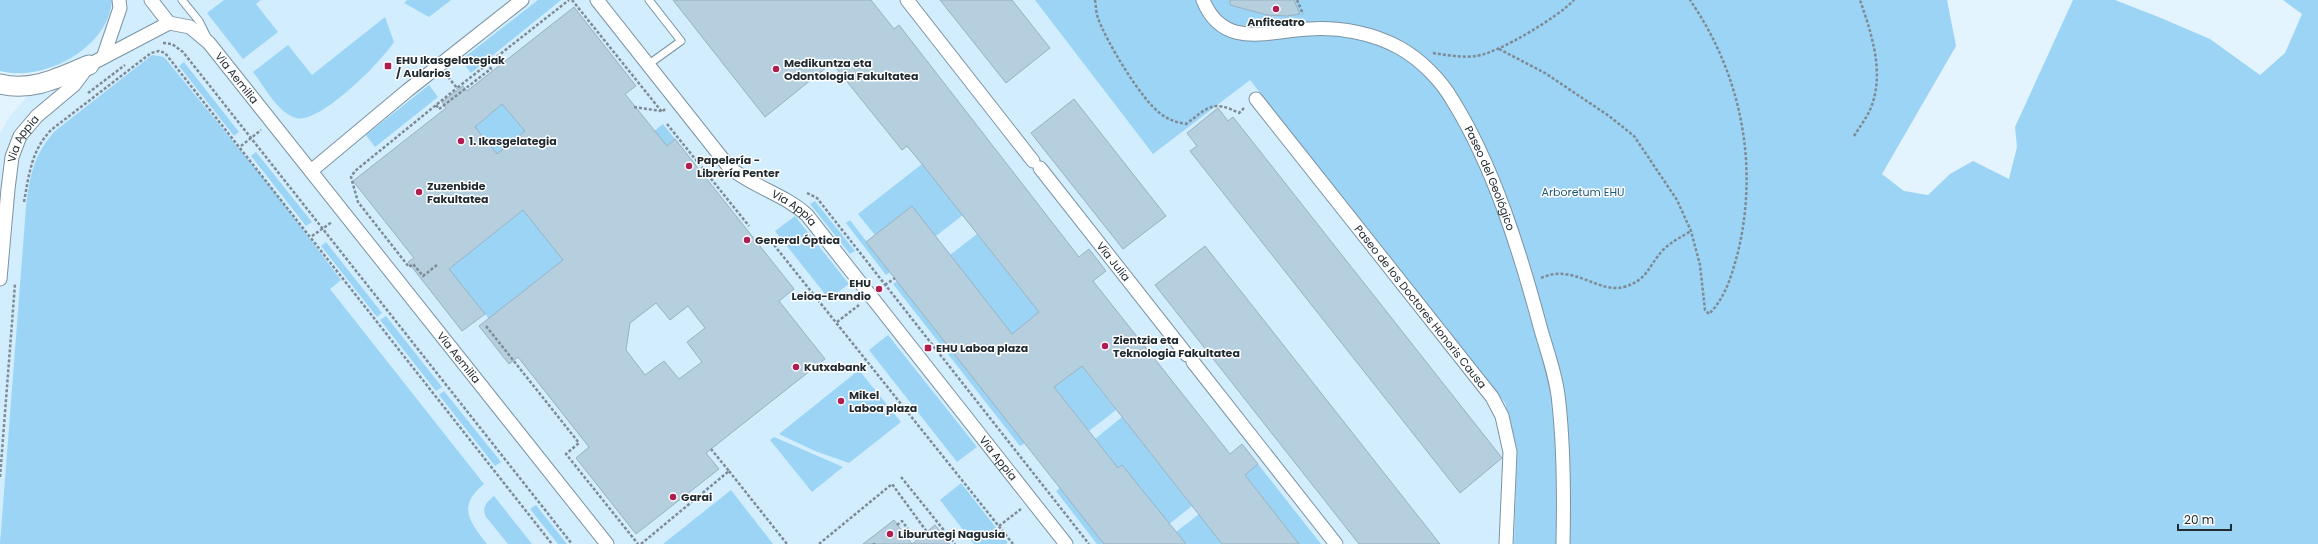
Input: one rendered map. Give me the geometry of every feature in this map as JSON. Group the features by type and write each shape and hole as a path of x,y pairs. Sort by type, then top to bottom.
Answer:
{"main road":[{"path":"0,84 20,87 41,85 96,60"}],"street":[{"name":"Via Appia","path":"0,279 12,157 20,136 37,116 74,85 96,60 120,8 119,0"},
{"path":"96,60 124,48 169,23 151,0"},
{"path":"311,171 522,0"},
{"name":"Via Appia","path":"597,0 729,167 743,179 789,201 807,215 1066,544"},
{"name":"Vía Julia","path":"907,0 1336,544"},
{"name":"Paseo del Geológico","path":"1204,0 1211,15 1231,31 1248,35 1310,28 1345,30 1377,37 1401,49 1422,64 1435,77 1453,101 1477,146 1511,229 1528,284 1559,402 1563,544"},
{"name":"Via Aemilia","path":"169,23 190,27 209,42 607,544"},
{"name":"Paseo de los Doctores Honoris Causa","path":"1256,99 1492,397 1502,416 1510,452 1506,544"}],"lane":[{"path":"182,0 199,21 209,42"},
{"path":"649,0 681,40 649,64"}],"path":[{"path":"437,265 423,276 413,264 409,267 358,202 351,177 355,171 436,105 569,0"},
{"path":"1096,0 1097,17 1108,41 1143,94 1159,113 1172,122 1186,124 1211,106 1225,106 1239,113 1256,99"},
{"path":"1430,52 1476,56 1499,49 1546,20 1574,0"},
{"path":"1499,49 1545,73 1609,116 1634,136 1677,200 1691,231 1700,266 1705,310 1709,314 1719,304 1732,276 1742,236 1747,196 1747,160 1740,113 1732,80 1718,47 1690,0"},
{"path":"1854,136 1869,112 1876,88 1877,62 1860,0"},
{"path":"156,43 172,44 183,52 572,544"},
{"path":"23,207 31,164 41,140 51,130 151,53 159,51 165,53 312,236 552,544"},
{"path":"83,97 131,60"},
{"path":"436,105 440,109 491,69 488,64"},
{"path":"439,66 457,88"},
{"path":"634,106 662,112"},
{"path":"667,124 749,226"},
{"path":"241,146 265,127"},
{"path":"312,236 337,218"},
{"path":"1528,284 1545,276 1560,273 1584,277 1604,286 1622,288 1639,282 1649,271 1664,249 1691,231"},
{"path":"774,245 1013,544"},
{"path":"0,477 15,282"},
{"path":"486,326 579,443 566,454 639,544 729,471"},
{"path":"711,449 787,544"},
{"path":"902,477 955,544"},
{"path":"819,544 892,484 927,532"},
{"path":"897,525 902,521 916,540"}],"shaded area":[{"name":"EHU Leioa-Erandio","path":"112,0 1947,0 1956,46 1619,544 0,544 0,134 10,116 53,67 73,55 111,10"}],"green space":[{"path":"0,0 112,0 108,17 99,33 87,47 71,58 54,66 35,72 17,73 0,71"},
{"path":"224,0 261,0 256,4 278,32 243,59 207,13"},
{"path":"407,0 451,0 429,17 404,3"},
{"path":"538,0 561,0 471,73 461,60"},
{"name":"Arboretum EHU","path":"1035,0 1947,0 1956,46 1882,174 1904,191 1928,195 1950,174 1973,161 2009,179 2017,147 2015,127 2073,0 2115,0 2161,18 2210,39 2260,75 2285,53 2302,14 2283,0 2318,0 2318,544 1514,544 1517,449 1505,403 1250,80 1153,154"},
{"path":"385,17 394,42 387,51 377,63 349,90 319,112 306,118 296,118 283,111 253,72 288,45 312,75"},
{"path":"152,55 164,57 273,190 341,280 330,289 484,484 471,499 468,507 471,521 487,544 0,544 26,207 29,185 34,166 37,157 55,131"},
{"path":"184,62 239,132 234,136 179,66"},
{"path":"429,85 438,97 375,147 366,135"},
{"path":"502,104 525,131 497,154 475,127"},
{"path":"663,124 675,139 660,151 648,136"},
{"path":"256,152 312,222 306,226 251,156"},
{"path":"922,164 963,215 936,236 875,235 858,214"},
{"path":"815,201 855,251 850,254 810,204"},
{"path":"523,210 563,260 489,319 449,269"},
{"path":"795,216 849,284 829,299 775,231"},
{"path":"850,220 890,272 886,275 846,223"},
{"path":"977,234 1039,312 1012,334 950,255"},
{"path":"326,242 382,313 377,317 321,246"},
{"path":"897,281 1025,443 1020,446 893,284"},
{"path":"386,316 442,387 436,391 380,320"},
{"path":"1046,320 1116,410 1089,431 1054,387 1063,380"},
{"path":"888,335 977,447 957,462 869,350"},
{"path":"859,370 901,422 849,463 815,451 779,434"},
{"path":"444,391 501,462 495,466 439,395"},
{"path":"1122,417 1192,506 1169,524 1122,465 1118,468 1095,439"},
{"path":"774,437 843,467 812,492 770,440"},
{"path":"1258,464 1321,544 1299,544 1245,475"},
{"path":"961,483 1008,543 974,544 940,500"},
{"path":"1060,488 1104,544 1097,544 1056,491"},
{"path":"731,490 773,544 663,544"},
{"path":"494,496 532,544 508,544 486,517 484,508"},
{"path":"536,505 567,544 558,544 530,509"},
{"path":"1199,514 1222,544 1186,544 1176,532"}],"building":[{"path":"673,0 871,0 894,29 899,25 1079,257 1089,249 1106,271 1093,281 1230,454 1242,444 1258,464 1245,475 1299,544 1222,544 1082,366 1054,387 1118,468 1122,465 1186,544 1104,544 866,242 912,206 1012,334 1039,312 922,164 907,146 902,150 832,63 765,117"},
{"path":"940,0 1012,0 1050,48 1006,83"},
{"name":"Anfiteatro","path":"1230,0 1294,0 1300,14 1287,16 1267,15 1230,5"},
{"path":"574,7 636,86 625,94 667,146 675,139 794,289 779,301 825,359 706,453 719,469 636,534 576,458 589,447 518,357 509,364 479,326 563,260 523,210 449,269 485,314 462,331 408,262 414,258 353,181 446,108 442,102 463,86 467,91","holes":["502,104 525,131 497,154 475,127","656,303 670,320 688,306 705,328 687,342 702,362 679,379 664,361 645,375 626,350 630,323"]},
{"path":"1074,99 1166,216 1123,249 1031,133"},
{"path":"1218,108 1228,121 1233,117 1502,458 1460,493 1190,151 1197,146 1187,133"},
{"name":"Zientzia eta Teknologia Fakultatea","path":"1205,246 1440,544 1359,544 1155,285"},
{"path":"894,520 912,544 863,544"},
{"path":"935,525 950,544 912,544"}],"place":[{"name":"Anfiteatro","path":"1276,9"},
{"name":"EHU Ikasgelategiak / Aularios","path":"388,66"},
{"name":"Medikuntza eta Odontologia Fakultatea","path":"776,69"},
{"name":"1. Ikasgelategia","path":"461,141"},
{"name":"Papelería - Librería Penter","path":"689,166"},
{"name":"Zuzenbide Fakultatea","path":"419,192"},
{"name":"General Óptica","path":"747,240"},
{"name":"EHU Leioa-Erandio","path":"879,289"},
{"name":"Zientzia eta Teknologia Fakultatea","path":"1105,346"},
{"name":"EHU Laboa plaza","path":"928,348"},
{"name":"Kutxabank","path":"796,367"},
{"name":"Mikel Laboa plaza","path":"841,401"},
{"name":"Garai","path":"673,497"},
{"name":"Liburutegi Nagusia","path":"890,534"}]}
